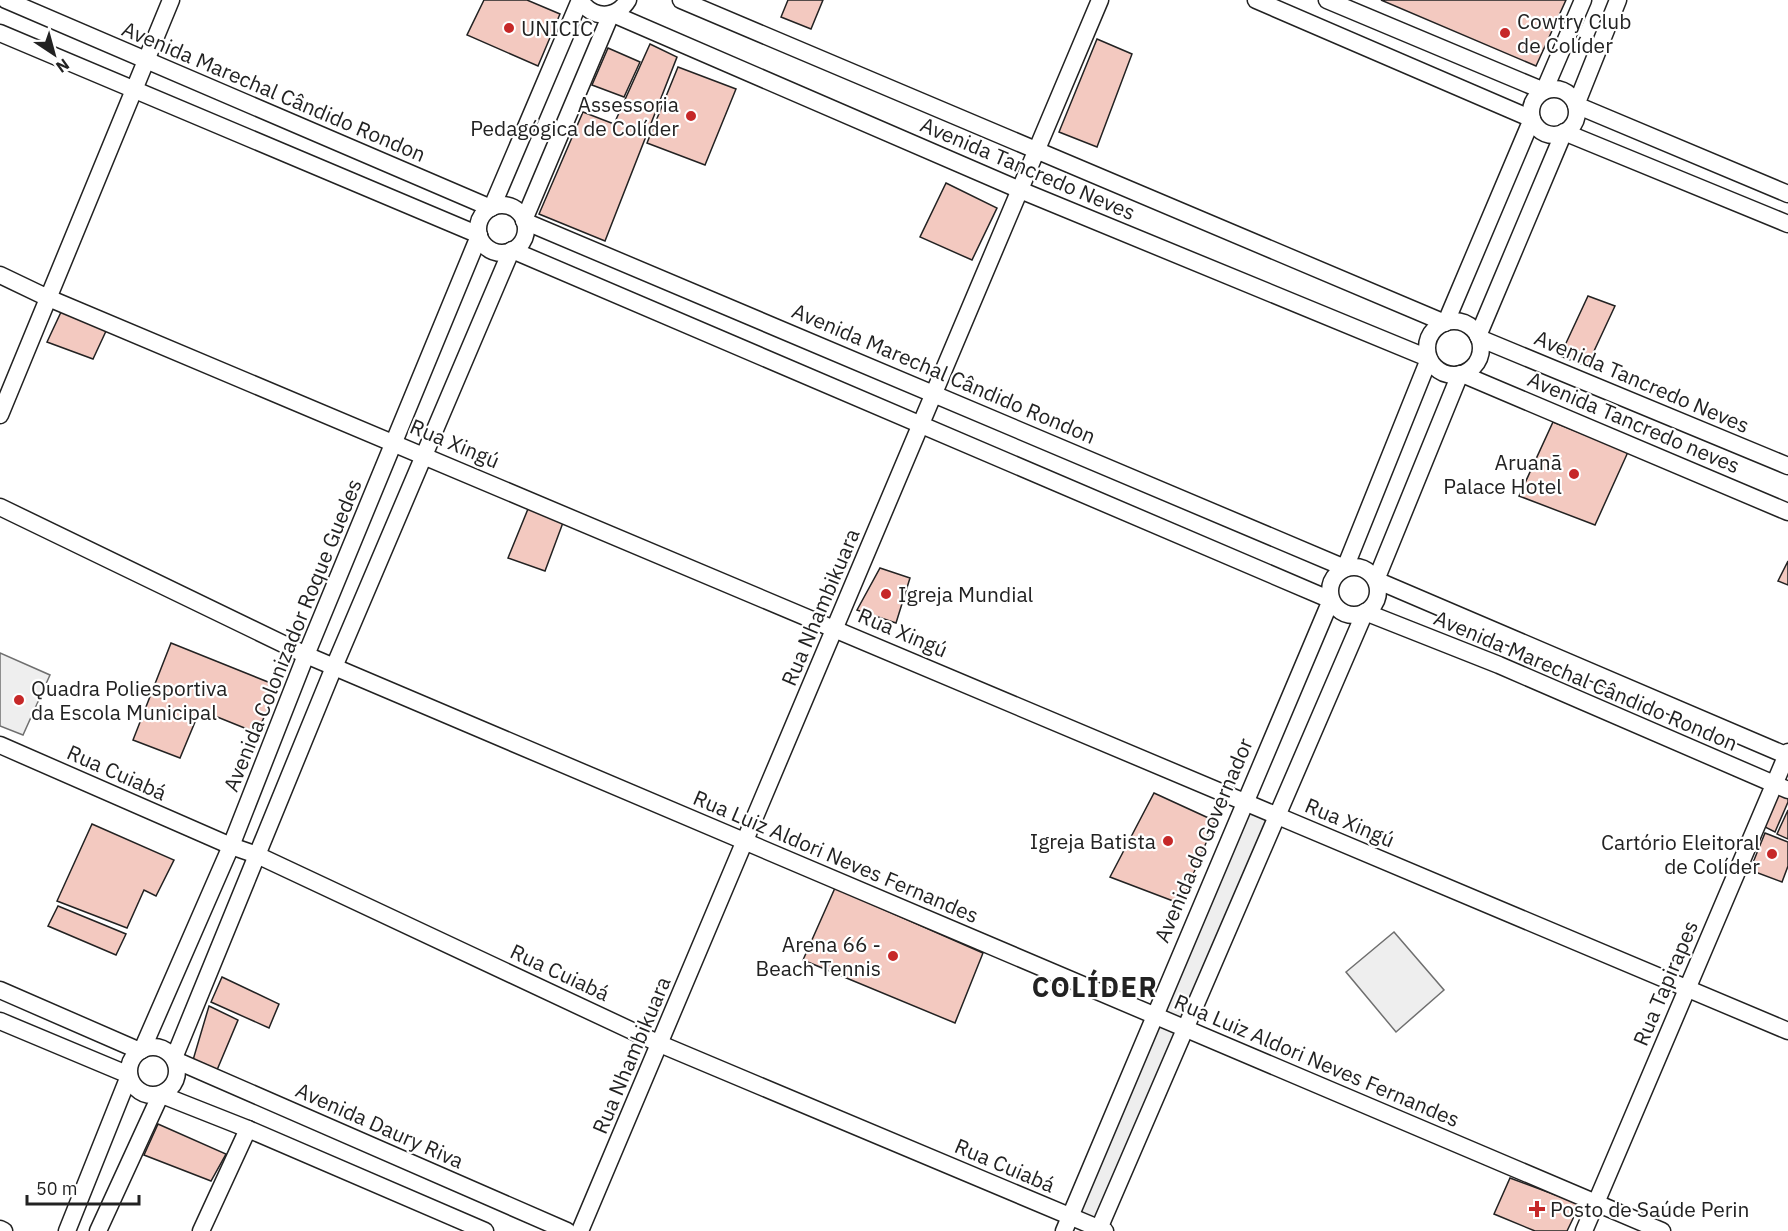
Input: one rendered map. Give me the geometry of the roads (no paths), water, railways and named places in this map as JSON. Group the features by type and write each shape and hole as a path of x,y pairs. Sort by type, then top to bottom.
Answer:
{"street":[{"name":"Avenida Marechal Cândido Rondon","path":"6,0 492,207"},
{"path":"0,415 46,297 171,0"},
{"path":"479,236 482,216 492,207 580,0"},
{"name":"Avenida Tancredo Neves","path":"580,0 590,11 612,14 1020,190 1428,359"},
{"path":"98,1231 161,1095 175,1082 177,1075 175,1059 334,668 511,250 525,234 524,220 612,14 628,0"},
{"name":"Avenida Tancredo Neves","path":"681,0 1446,322"},
{"name":"Rua Nhambikuara","path":"580,1231 1100,0"},
{"path":"1256,0 1532,119 1541,131 1549,134 1564,132 1788,224"},
{"path":"1327,0 1544,91 1560,89 1567,93 1576,105 1788,194"},
{"path":"1331,600 1330,585 1333,578 1345,568 1428,359 1428,340 1432,332 1446,322 1532,119 1534,100 1544,91 1583,0"},
{"path":"1101,1230 1365,612 1376,602 1378,594 1376,580 1461,374 1477,363 1480,354 1478,337 1564,132 1575,121 1576,105 1618,0"},
{"path":"0,33 479,236 488,249 496,252 511,250 1331,600 1342,612 1350,615 1365,612"},
{"path":"492,207 499,205 514,208 524,220"},
{"name":"Avenida Marechal Cândido Rondon","path":"524,220 935,392 1345,568"},
{"name":"Avenida Colonizador Roque Guedes","path":"141,1050 231,846 306,655 479,236"},
{"name":"Rua Xingú","path":"0,275 46,297 424,454 1788,1031"},
{"path":"1446,322 1465,323 1478,337"},
{"name":"Avenida Tancredo Neves","path":"1478,337 1788,466"},
{"path":"1428,359 1432,365 1446,374 1461,374"},
{"name":"Avenida Tancredo neves","path":"1461,374 1788,512"},
{"name":"Rua Luiz Aldori Neves Fernandes","path":"0,507 334,668 1662,1231"},
{"path":"1345,568 1366,569 1376,580"},
{"name":"Avenida Marechal Cândido Rondon","path":"1376,580 1788,755"},
{"name":"Avenida do Governador","path":"1067,1224 1153,1015 1331,600"},
{"name":"Avenida Marechal Cândido Rondon","path":"1365,612 1499,665 1781,788"},
{"name":"Rua Cuiabá","path":"0,745 231,846 257,855 660,1044 1067,1224 1101,1230"},
{"name":"Rua Tapirapes","path":"1584,1231 1686,988 1781,788 1788,755"},
{"path":"0,990 141,1050 155,1047 163,1049 175,1059"},
{"path":"0,1021 129,1076 142,1093 161,1095 248,1129 485,1231"},
{"path":"67,1231 129,1076 131,1061 141,1050"},
{"name":"Avenida Daury Riva","path":"175,1059 567,1231"},
{"path":"201,1231 248,1129"},
{"path":"0,1229 4,1231"}],"place":[{"name":"UNICIC","path":"509,28"},
{"name":"Cowtry Club de Colíder","path":"1505,33"},
{"name":"Assessoria Pedagógica de Colíder","path":"691,116"},
{"name":"Aruanã Palace Hotel","path":"1574,474"},
{"name":"Igreja Mundial","path":"886,594"},
{"name":"Quadra Poliesportiva da Escola Municipal","path":"19,700"},
{"name":"Igreja Batista","path":"1168,841"},
{"name":"Cartório Eleitoral de Colíder","path":"1772,854"},
{"name":"Arena 66 - Beach Tennis","path":"893,956"},
{"name":"Posto de Saúde Perin","path":"1537,1209"}],"district":[{"name":"COLÍDER","path":"1095,986"}]}
